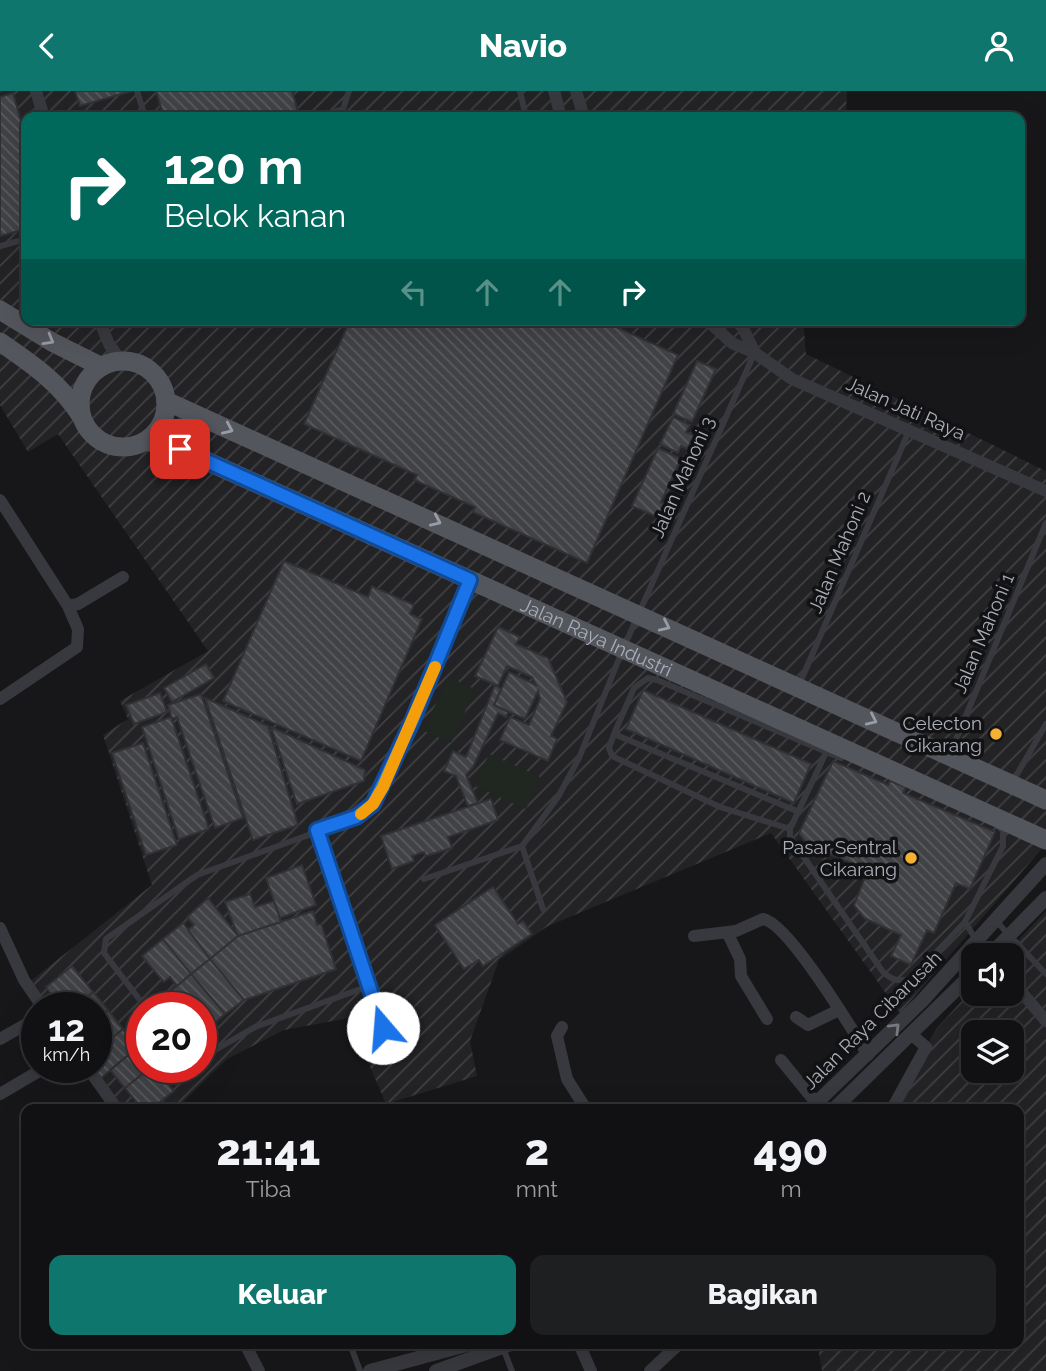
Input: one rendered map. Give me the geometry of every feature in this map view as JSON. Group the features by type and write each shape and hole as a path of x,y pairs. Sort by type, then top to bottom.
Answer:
{"main road":[{"path":"0,310 21,323"},
{"path":"0,342 56,383 82,417 87,429 108,445 121,447 146,441 158,431 164,417 166,401 156,377 146,368 121,361 100,366 26,326"},
{"path":"82,417 82,391 100,366"},
{"name":"Jalan Raya Industri","path":"166,401 1046,800"},
{"name":"Jalan Raya Industri","path":"146,441 180,449 623,649 829,748 1046,840"}],"street":[{"path":"36,91 42,112"},
{"path":"554,91 560,112"},
{"path":"576,91 582,112"},
{"path":"102,326 109,344 121,361"},
{"name":"Jalan Jati Raya","path":"713,326 732,344 755,353 792,379 1046,491"},
{"name":"Jalan Jati Raya","path":"741,326 755,353"},
{"path":"0,500 68,606 78,629 77,647 0,699"},
{"path":"68,606 78,604 123,577"},
{"name":"Jalan Raya Cibarusah","path":"816,1104 868,1055 1046,864"},
{"path":"1001,943 1046,898"},
{"path":"694,936 727,933 763,919 774,924 839,1010 868,1055"},
{"path":"0,928 32,992"},
{"path":"727,933 740,959 741,976 767,1019"},
{"name":"Jalan Raya Cibarusah","path":"839,1104 961,985"},
{"path":"1024,995 1046,1021"},
{"path":"796,1017 808,1025 839,1010"},
{"path":"0,1039 21,1027"},
{"path":"562,1027 557,1036 564,1069 583,1104"},
{"path":"895,1104 926,1048 912,1035"},
{"path":"782,1060 811,1104"},
{"path":"0,1094 21,1082"},
{"path":"98,1083 113,1104"},
{"path":"248,1349 259,1371"},
{"path":"370,1371 451,1349"},
{"path":"581,1349 591,1371"},
{"path":"650,1371 674,1349"},
{"path":"436,1371 464,1367 482,1350"}],"lane":[{"path":"137,91 143,112"},
{"path":"333,112 343,109 349,91"},
{"path":"520,91 525,112"},
{"path":"0,246 21,240"},
{"name":"Jalan Mahoni 3","path":"522,846 566,785 623,649 755,353"},
{"name":"Jalan Mahoni 2","path":"798,686 909,430"},
{"name":"Jalan Mahoni 1","path":"950,755 1046,523"},
{"path":"134,992 104,953 106,939 197,875 356,817 373,804 412,722 470,580"},
{"path":"790,829 719,807 612,756 609,748 634,688 648,678 829,748 993,823 1003,831 1003,846 965,922 911,979 900,982 890,978 793,846 790,829 829,748"},
{"path":"1011,785 1046,724"},
{"path":"614,734 799,812"},
{"path":"317,830 390,1049"},
{"path":"424,879 522,846 542,909"},
{"path":"995,920 1046,973"},
{"path":"965,922 976,940"},
{"path":"217,1049 255,1027 369,985"},
{"path":"352,1349 359,1371"},
{"path":"508,1349 512,1371"}],"shaded area":[{"path":"0,91 847,91 846,112 21,112 21,326 804,326 806,354 1046,471 1046,844 900,1013 771,833 548,926 499,960 470,1041 477,1076 386,1104 349,1018 284,1030 227,1059 217,1069 217,992 126,992 126,1083 203,1083 181,1104 114,1104 104,1083 112,1083 112,992 34,992 28,983 152,885 103,735 128,719 120,701 208,651 58,434 28,452 0,405"},
{"path":"448,677 475,689 451,743 424,731"},
{"path":"489,754 540,777 526,809 475,786"},
{"path":"1046,911 1046,1371 822,1371 818,1349 1024,1349 1024,1104 895,1104 936,1029 961,1002 961,1006 1024,1006 1024,943 1015,943"}],"building":[{"path":"75,91 132,91 80,106"},
{"path":"156,91 292,91 298,112 162,112"},
{"path":"13,93 21,121 21,230 0,236 0,97"},
{"path":"347,326 614,326 678,355 587,563 473,512 475,507 414,480 417,475 304,424"},
{"path":"697,361 716,369 692,422 673,414"},
{"path":"673,417 690,425 686,432 694,436 687,449 681,446 678,453 660,444"},
{"path":"658,448 681,459 661,502 670,506 664,520 632,506"},
{"path":"284,561 368,597 372,586 414,605 410,614 422,619 361,761 223,701"},
{"path":"498,627 520,637 516,644 548,658 567,702 551,736 557,739 548,761 500,740 510,717 529,725 540,699 538,691 525,719 494,705 509,672 536,685 532,677 507,666 498,686 475,676"},
{"path":"206,664 214,678 172,702 164,688"},
{"path":"495,685 501,689 494,705 508,712 506,717 498,713 473,767 466,775 478,803 468,806 456,776 444,771 453,751 466,757"},
{"path":"643,690 811,764 794,803 626,729"},
{"path":"160,693 167,712 134,724 126,705"},
{"path":"201,694 243,818 215,828 177,717 172,719 168,705"},
{"path":"205,698 268,726 298,825 253,840"},
{"path":"171,717 209,829 179,839 142,727"},
{"path":"271,727 365,770 364,781 297,804"},
{"path":"143,743 177,845 146,855 112,753"},
{"name":"Pasar Sentral Cikarang","path":"833,761 888,785 890,781 906,787 903,793 995,832 970,889 956,883 934,933 927,930 911,965 891,956 901,935 864,918 854,905 868,870 808,845 799,833"},
{"path":"491,799 498,820 448,837 452,848 426,856 424,852 412,856 414,861 392,869 381,836"},
{"path":"302,865 316,905 280,918 266,878"},
{"path":"493,887 518,924 523,921 532,934 483,966 479,960 464,969 435,925"},
{"path":"250,894 255,907 274,901 281,922 238,936 225,902"},
{"path":"208,898 238,936 210,959 188,930 194,925 187,917"},
{"path":"313,911 317,925 321,924 336,969 244,1000 210,959 238,936"},
{"path":"183,923 210,959 191,974 163,939"},
{"path":"163,939 191,974 177,986 170,977 164,982 142,956"},
{"path":"210,959 244,1000 225,1014 217,1005 217,992 206,992 191,974"},
{"path":"72,966 93,992 50,992 46,987"},
{"path":"191,974 206,992 170,992"},
{"path":"217,1005 225,1014 217,1021"},
{"path":"112,1015 123,1029 112,1038"},
{"path":"123,1029 126,1033 126,1057 112,1069 112,1038"},
{"path":"126,1057 126,1083 131,1083 125,1088 112,1072 112,1068"},
{"path":"131,1083 168,1083 174,1091 157,1104 138,1104 125,1088"}],"slow traffic":[{"path":"361,814 373,804 383,787 435,667"}],"place":[{"name":"Celecton Cikarang","path":"996,734"},
{"name":"Pasar Sentral Cikarang","path":"911,858"}],"route":[{"path":"180,449 470,580 412,722 373,804 356,817 317,830 383,1028"}]}
